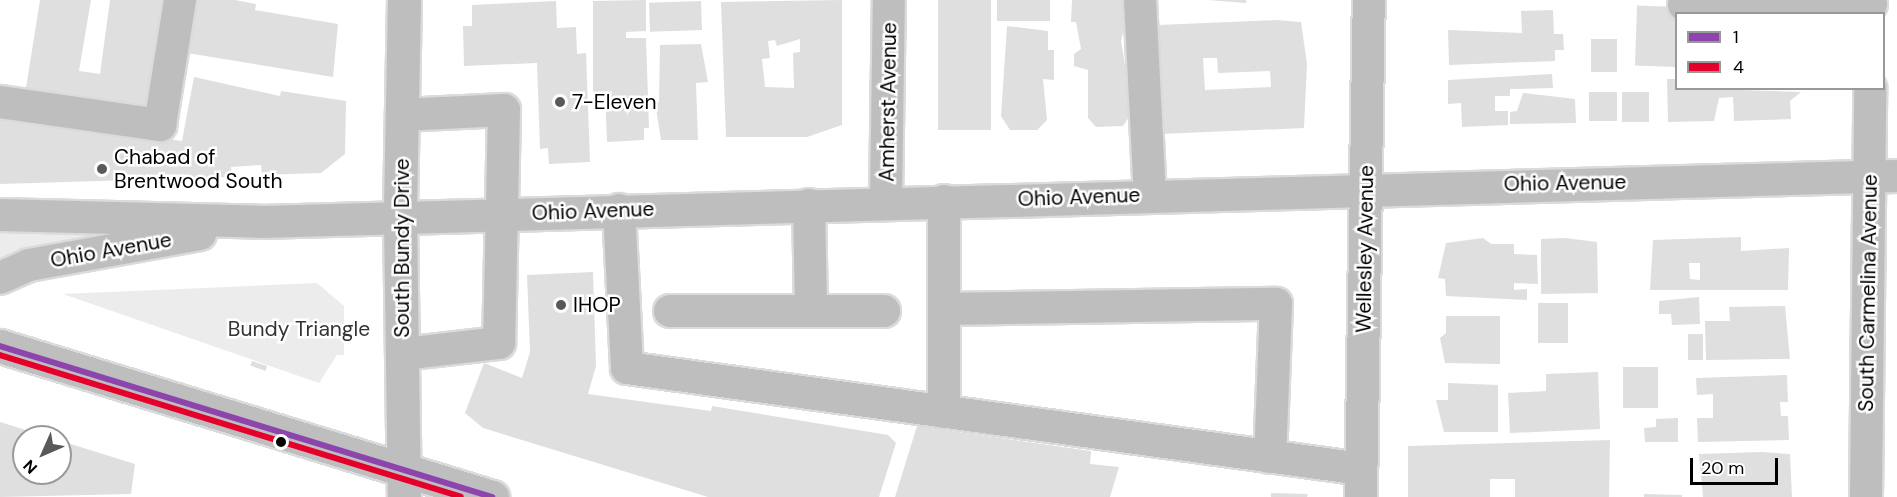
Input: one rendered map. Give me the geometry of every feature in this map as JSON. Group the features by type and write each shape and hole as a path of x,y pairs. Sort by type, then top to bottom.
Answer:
{"main road":[{"name":"South Bundy Drive","path":"404,0 400,217 405,484"},
{"path":"0,346 405,484 492,497"}],"street":[{"path":"0,102 160,125 180,0"},
{"name":"Amherst Avenue","path":"886,203 890,0"},
{"path":"1140,0 1150,195"},
{"name":"Wellesley Avenue","path":"1361,483 1369,0"},
{"path":"1684,5 1871,6"},
{"name":"South Carmelina Avenue","path":"1866,497 1883,177 1870,90"},
{"path":"402,116 504,110 500,343 403,354"},
{"name":"Ohio Avenue","path":"0,215 261,222 1367,188 1883,177"},
{"path":"944,201 944,412"},
{"path":"809,205 811,311"},
{"path":"619,210 627,368 1270,457 1361,483"},
{"name":"Ohio Avenue","path":"0,278 29,265 261,222"},
{"path":"944,309 1276,304 1270,457"},
{"path":"670,311 884,311"}],"green space":[{"path":"0,230 119,233 0,262"},
{"name":"Bundy Triangle","path":"317,283 344,306 344,355 337,355 319,383 63,294"}],"building":[{"path":"40,0 91,0 79,71 100,74 110,0 164,0 146,112 26,88"},
{"path":"196,0 235,0 256,4 255,10 338,24 333,77 187,53"},
{"path":"646,0 646,31 626,32 626,38 646,38 649,128 644,128 644,140 607,142 605,93 593,94 593,1"},
{"path":"842,0 842,125 807,137 726,137 721,2","holes":["800,39 800,52 793,53 794,88 765,87 762,59 770,58 768,41 775,40 777,46"]},
{"path":"938,0 991,0 991,130 938,130"},
{"path":"997,0 1050,0 1050,21 997,21"},
{"path":"1072,0 1131,0 1133,31 1123,32 1121,41 1133,111 1123,126 1096,127 1088,118 1088,70 1074,66 1074,54 1081,49 1076,22 1071,22"},
{"path":"1208,0 1246,0 1246,3"},
{"path":"556,1 557,28 576,27 577,54 586,53 590,162 549,164 548,148 540,149 537,63 464,66 463,26 472,26 472,5"},
{"path":"701,1 702,30 650,32 649,3"},
{"path":"1637,6 1678,7 1678,12 1675,12 1675,67 1635,66"},
{"path":"1553,10 1554,34 1563,34 1564,50 1555,50 1555,61 1449,65 1448,30 1522,33 1521,11"},
{"path":"1276,20 1301,22 1307,64 1304,128 1160,134 1158,25","holes":["1203,58 1217,58 1218,73 1270,71 1271,87 1205,90"]},
{"path":"1007,26 1048,31 1048,50 1054,50 1054,80 1043,79 1047,120 1037,130 1010,130 1001,116"},
{"path":"1591,39 1617,39 1617,72 1591,72"},
{"path":"701,44 708,82 696,83 698,140 661,140 655,102 659,102 660,45"},
{"path":"1552,74 1553,88 1510,89 1510,96 1495,96 1495,111 1508,111 1508,125 1462,127 1461,103 1448,104 1448,80"},
{"path":"194,77 280,96 281,91 346,101 345,154 321,173 262,175 261,165 231,167 232,177 0,184 0,113 182,141"},
{"path":"1667,79 1675,79 1675,90 1801,92 1790,101 1791,119 1734,121 1733,97 1719,98 1714,121 1668,122"},
{"path":"1589,92 1617,92 1617,121 1589,121"},
{"path":"1622,92 1649,92 1649,122 1622,122"},
{"path":"1523,93 1575,99 1576,123 1510,124 1510,112 1517,111"},
{"path":"1741,237 1741,251 1789,248 1788,290 1650,290 1653,240","holes":["1689,263 1700,263 1700,280 1690,279"]},
{"path":"1483,238 1491,244 1514,244 1514,254 1537,255 1538,284 1514,283 1514,290 1527,289 1527,300 1446,296 1445,279 1438,278 1446,243"},
{"path":"1565,238 1597,242 1598,293 1541,294 1541,239"},
{"path":"593,272 596,366 588,394 711,411 712,406 888,435 896,443 879,497 708,497 483,428 465,413 484,363 522,378 530,352 527,275"},
{"path":"1699,297 1700,324 1672,325 1671,314 1659,314 1659,301"},
{"path":"1538,303 1568,303 1568,343 1538,343"},
{"path":"1785,306 1790,359 1706,360 1705,321 1730,321 1729,307"},
{"path":"1446,316 1500,316 1500,364 1445,363 1440,338 1446,333"},
{"path":"1688,334 1703,334 1703,360 1688,360"},
{"path":"252,361 267,366 266,371 250,366"},
{"path":"1623,367 1658,367 1658,408 1623,408"},
{"path":"1598,372 1600,429 1510,433 1508,393 1546,391 1546,374"},
{"path":"1787,375 1788,402 1780,402 1781,416 1788,416 1789,440 1698,442 1697,418 1713,418 1713,394 1697,395 1696,378"},
{"path":"1448,383 1498,385 1498,432 1444,432 1436,400 1448,400"},
{"path":"1678,418 1678,442 1645,442 1644,428 1656,427 1656,419"},
{"path":"0,422 12,426 12,485 72,485 72,445 135,464 131,494 0,497"},
{"path":"917,426 1091,451 1090,464 1119,467 1110,497 895,497"},
{"path":"1610,440 1609,497 1515,497 1515,479 1490,479 1490,497 1408,497 1408,446"},
{"path":"1762,452 1790,454 1792,497 1703,497 1699,454"},
{"path":"1271,493 1308,494 1307,497 1271,497"},
{"path":"1644,494 1682,495 1682,497 1644,497"}],"transit line":[{"name":"1","path":"0,346 492,497"},
{"name":"4","path":"0,355 461,497"}],"place":[{"name":"7-Eleven","path":"560,102"},
{"name":"Chabad of Brentwood South","path":"102,169"},
{"name":"IHOP","path":"561,305"}]}
